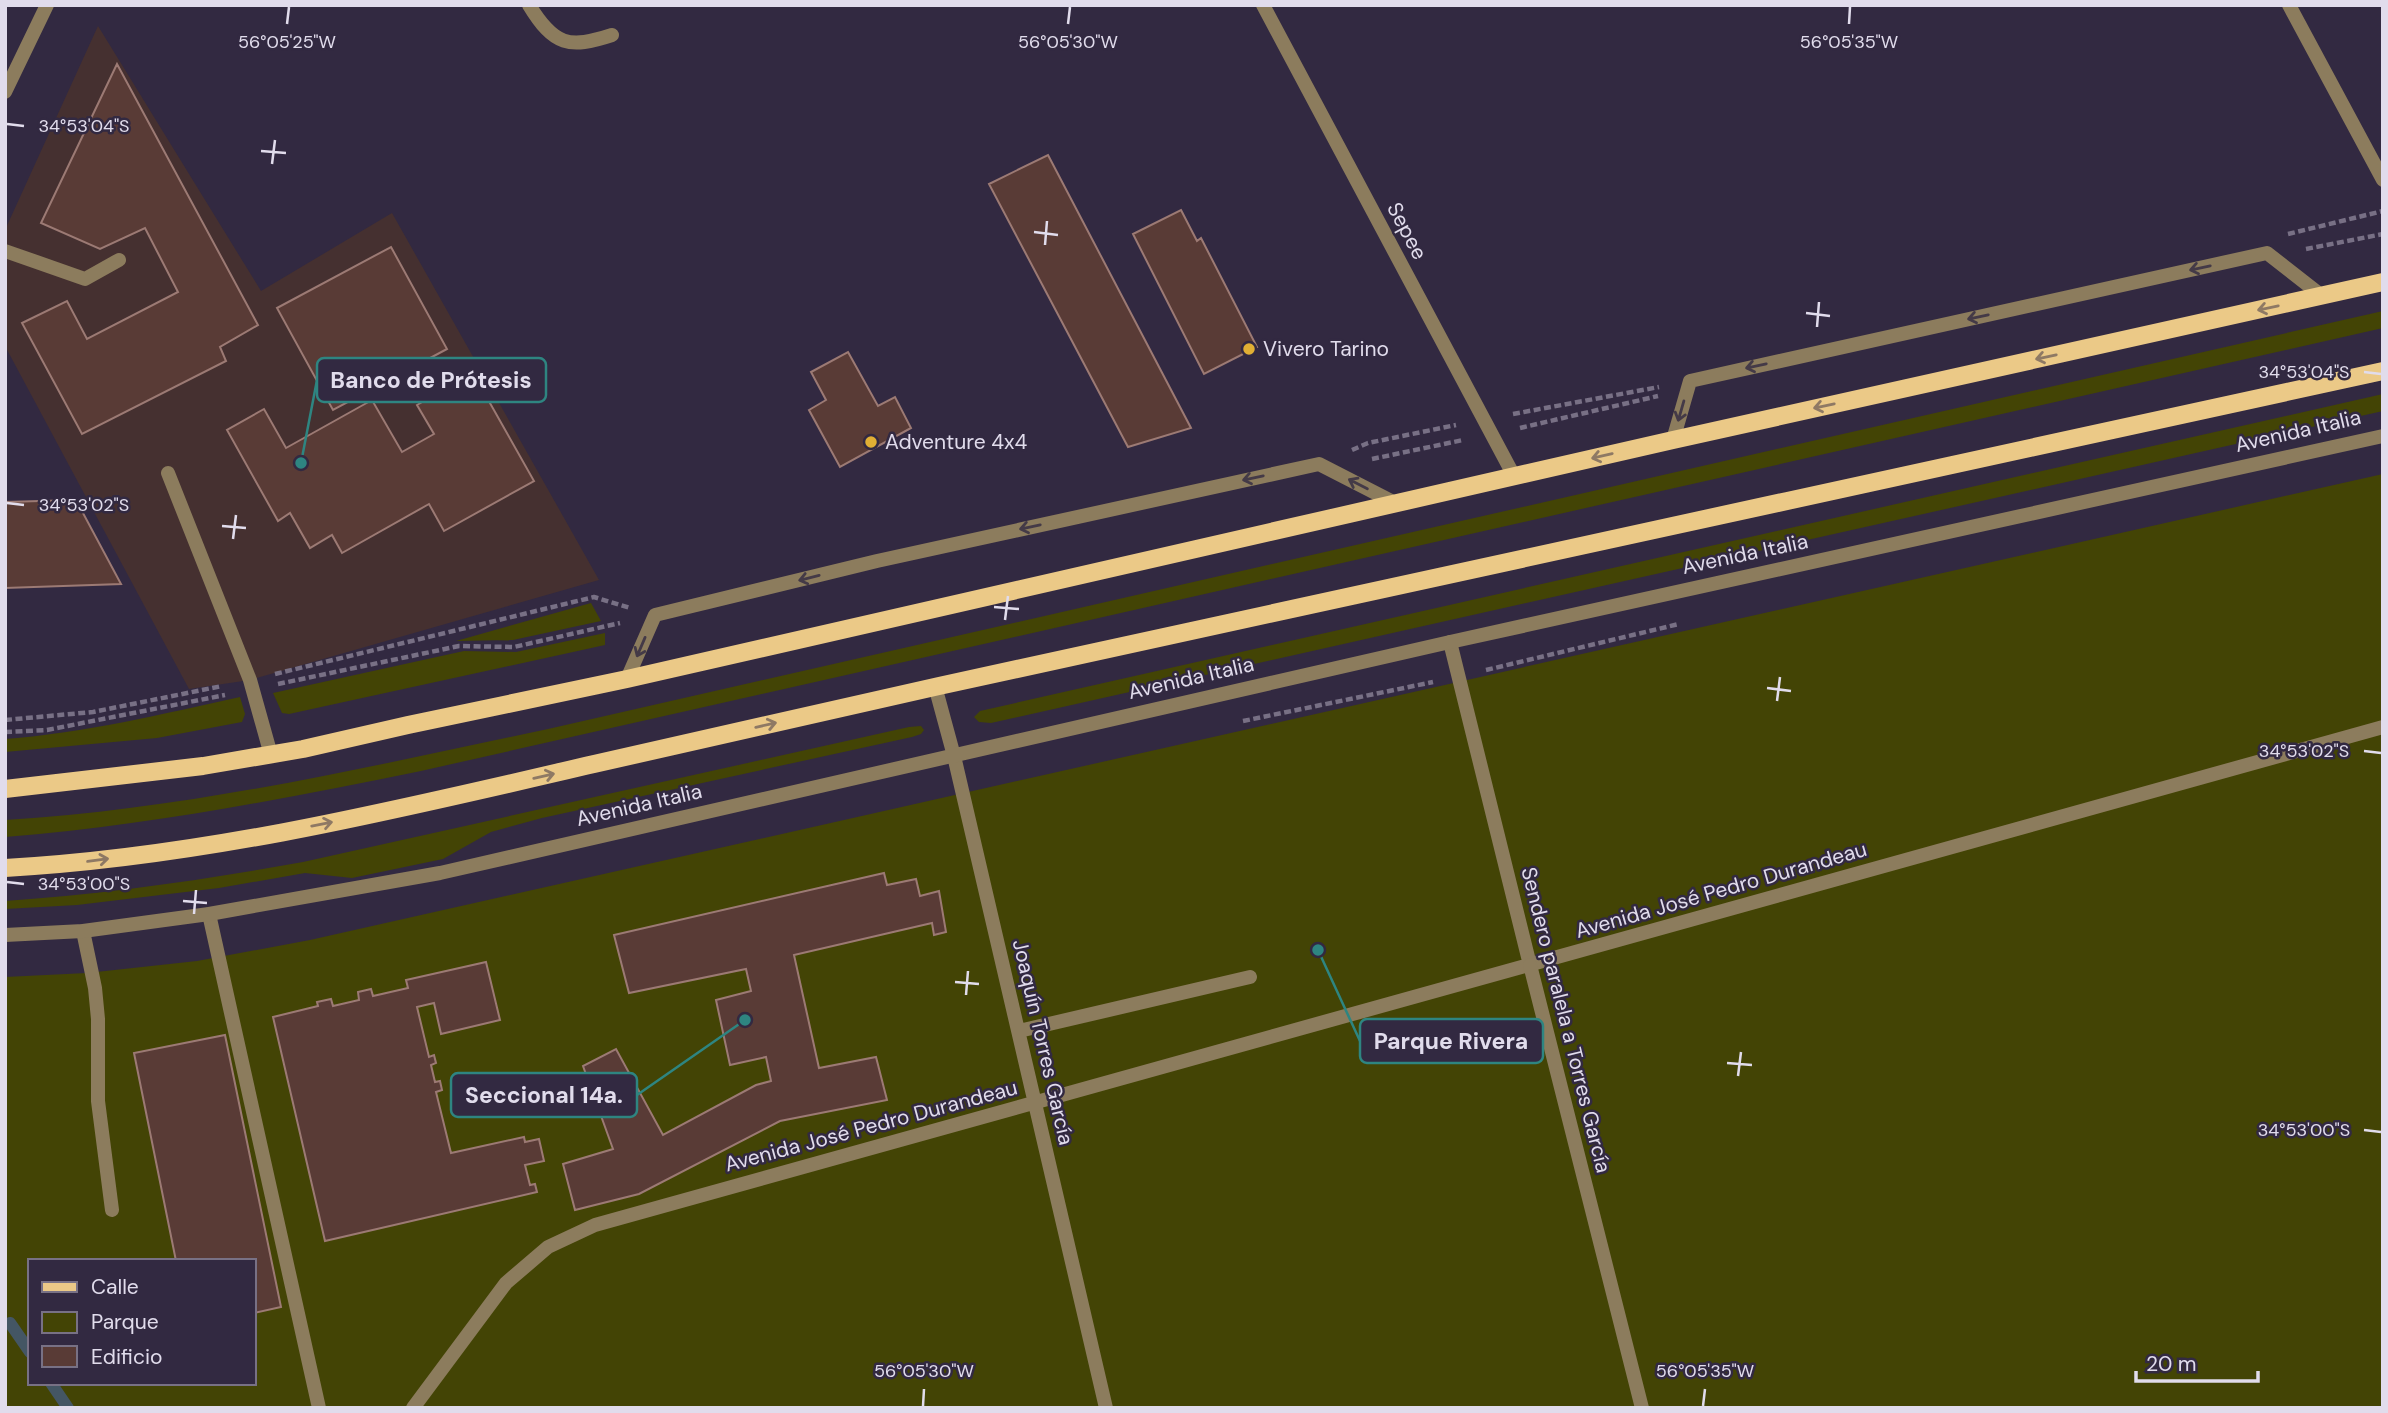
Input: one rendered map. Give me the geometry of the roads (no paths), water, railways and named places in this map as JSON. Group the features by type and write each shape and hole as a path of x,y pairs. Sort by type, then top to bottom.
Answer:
{"main road":[{"path":"5,789 271,755 627,679 1672,440 2383,282"},
{"name":"Avenida Italia","path":"5,868 62,865 260,837 425,804 935,687 2383,371"}],"street":[{"path":"5,92 47,5"},
{"path":"529,5 538,21 562,42 586,43 612,35"},
{"name":"Sepee","path":"1263,5 1514,476"},
{"path":"2289,5 2383,180"},
{"path":"5,251 85,279 119,260"},
{"path":"1672,440 1690,381 2267,253 2322,296"},
{"name":"Avenida Italia","path":"5,934 83,930 209,914 440,873 1450,642 2383,436"},
{"path":"627,679 654,615 877,561 1319,464 1396,504"},
{"path":"167,473 251,685 271,755"},
{"name":"Sendero paralela a Torres García","path":"1450,642 1642,1408"},
{"name":"Joaquín Torres García","path":"935,687 954,756 1106,1408"},
{"name":"Avenida José Pedro Durandeau","path":"413,1408 506,1283 548,1247 595,1224 2383,727"},
{"path":"209,914 318,1408"},
{"path":"83,930 95,988 98,1101 112,1210"},
{"path":"1019,1031 1250,977"}],"waterway":[{"path":"10,1323 28,1349"},
{"path":"52,1385 68,1408"}],"place":[{"name":"Vivero Tarino","path":"1249,349"},
{"name":"Adventure 4x4","path":"871,442"},
{"name":"Banco de Prótesis","path":"301,463"},
{"name":"Parque Rivera","path":"1318,950"},
{"name":"Seccional 14a.","path":"745,1020"}]}
